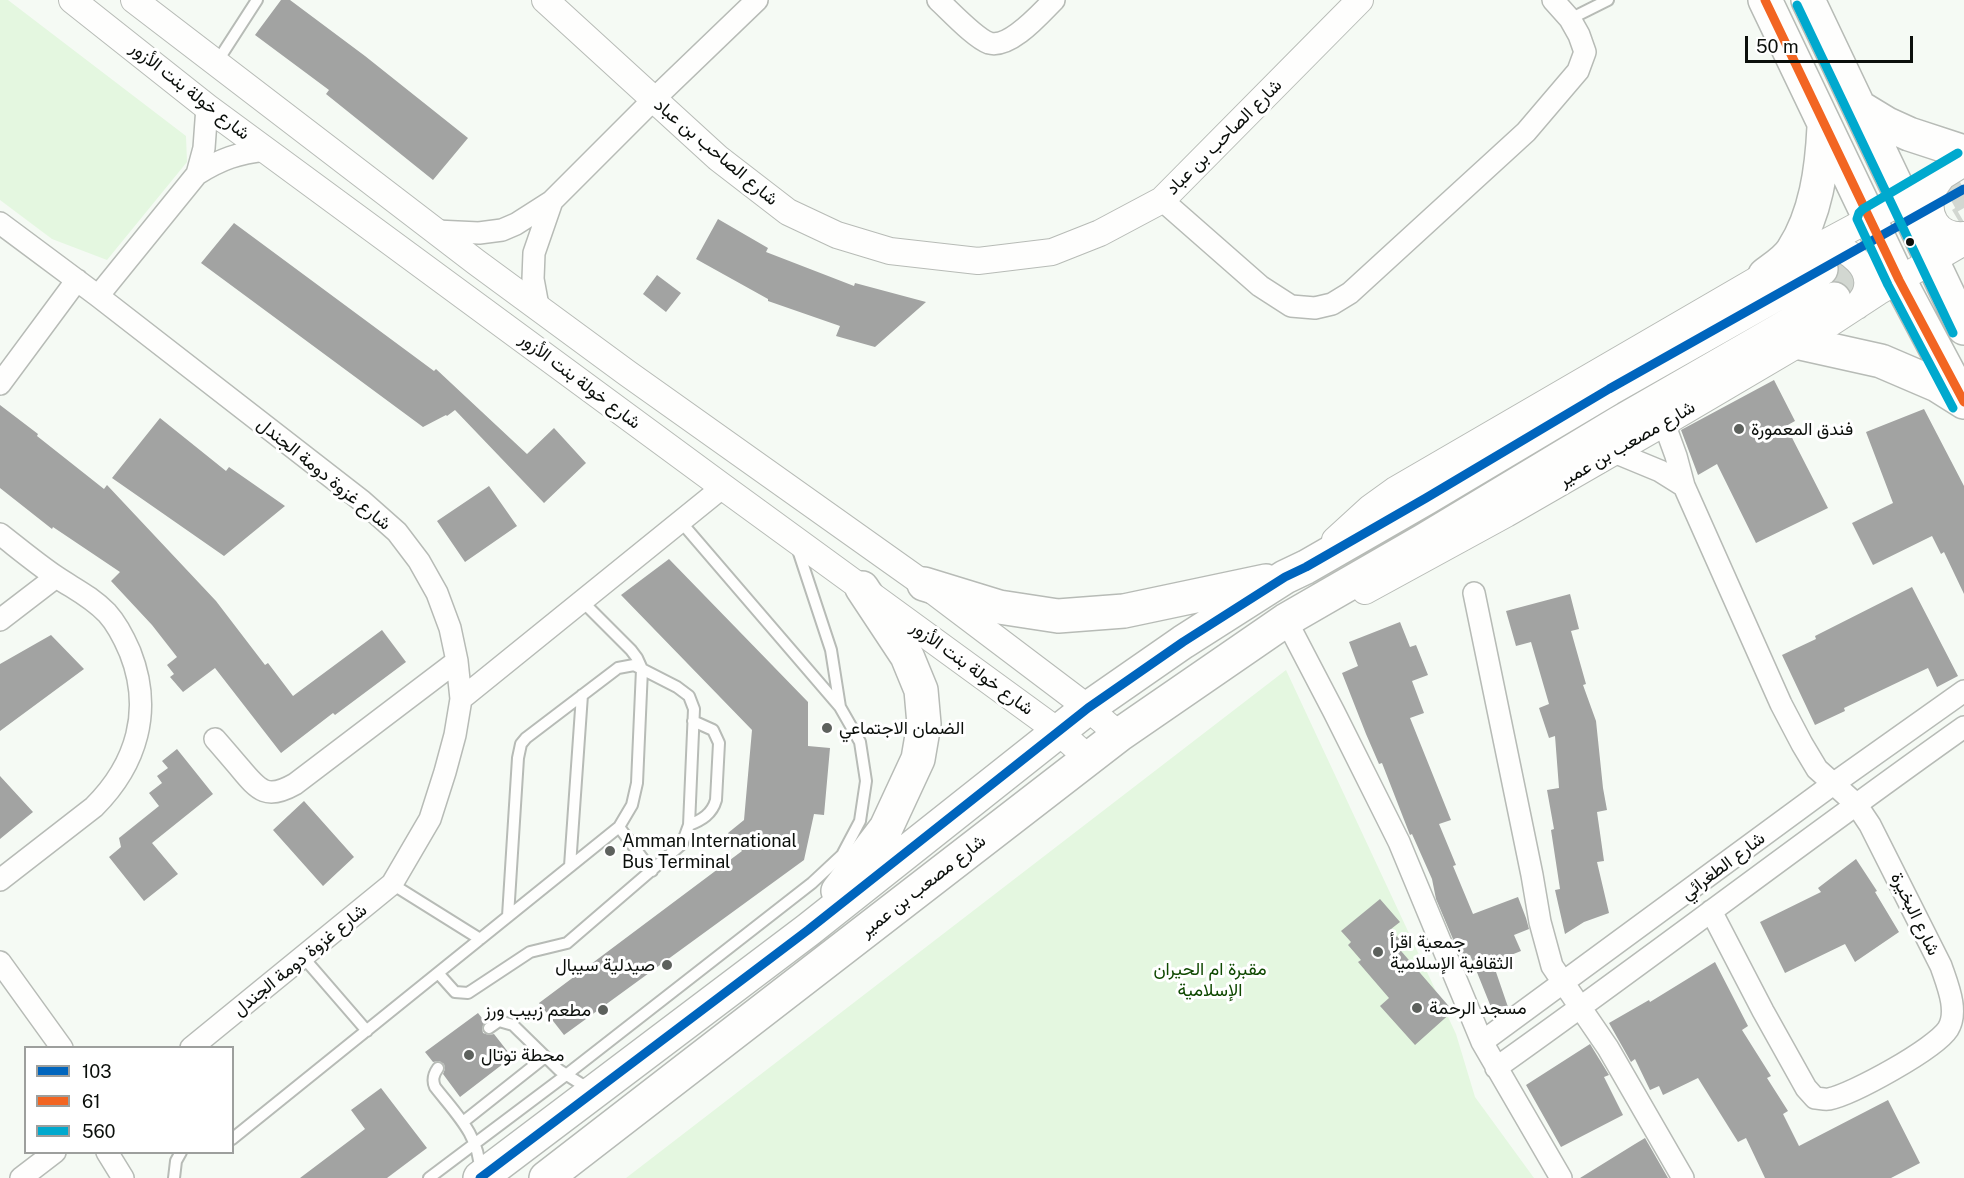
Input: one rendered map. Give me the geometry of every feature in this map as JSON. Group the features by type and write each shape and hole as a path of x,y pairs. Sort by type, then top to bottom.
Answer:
{"highway":[{"path":"1765,0 1899,280 1964,402"},
{"path":"1808,0 1964,328"},
{"path":"1859,107 1909,134 1964,152"},
{"path":"1765,275 1792,252 1810,215 1822,156 1824,125"},
{"name":"شارع مصعب بن عمير","path":"480,1178 808,930 1088,708 1183,642 1296,572 1609,389 1824,256"},
{"name":"شارع مصعب بن عمير","path":"546,1178 1119,735 1298,614 1619,423 1846,302"},
{"path":"1800,343 1881,361 1937,385 1964,402"},
{"path":"924,584 999,607 1058,616 1124,610 1296,572"},
{"path":"808,930 886,828 918,759 924,724 921,690 907,656 862,588"}],"street":[{"name":"شارع خولة بنت الأزور","path":"72,0 207,107 1059,732 1089,759"},
{"name":"شارع خولة بنت الأزور","path":"134,0 436,231 627,372 924,584 1088,708 1119,735"},
{"name":"شارع الصاحب بن عباد","path":"545,0 718,158 788,212 837,235 890,251 978,261 1052,252 1100,233 1162,200 1360,0"},
{"path":"436,231 479,233 502,230 516,224 552,201 758,0"},
{"path":"938,0 975,34 988,42 998,44 1014,37 1053,0"},
{"path":"1162,200 1260,286 1291,306 1315,308 1332,304 1350,293 1526,132 1578,71 1585,52 1570,19 1553,0"},
{"path":"197,174 204,148 207,107"},
{"path":"98,296 197,174 233,155 266,150"},
{"name":"شارع مصعب بن عمير","path":"1296,572 1370,508 1395,490 1765,275 1824,256 1869,219 1964,163"},
{"path":"1942,177 1934,190 1932,201 1934,219 1938,227 1947,234 1964,236"},
{"path":"538,306 533,279 534,253 552,201"},
{"name":"شارع غزوة دومة الجندل","path":"0,223 362,501 397,532 419,561 437,593 450,628 457,661 461,699 453,744 430,819 392,884 192,1046"},
{"name":"شارع مصعب بن عمير","path":"1298,614 1382,583 1614,452 1800,343 1846,302 1899,280 1964,242"},
{"path":"1824,256 1837,246 1853,255 1863,269 1867,286 1865,294 1846,302"},
{"path":"0,384 77,280"},
{"name":"شارع البخيرة","path":"1664,423 1684,486 1781,704 1817,769 1856,804 1882,846 1941,966 1953,1010 1948,1028 1932,1045 1846,1093 1827,1099 1815,1098 1806,1088 1763,1011 1711,911"},
{"path":"1614,452 1660,471 1684,486"},
{"path":"461,699 723,487"},
{"path":"0,534 56,577 87,595 108,614 124,637 137,669 141,698 139,727 133,751 107,794 94,807 0,880"},
{"path":"0,620 56,577"},
{"path":"1474,593 1540,922 1552,966 1613,1057 1683,1178"},
{"path":"1298,614 1335,712 1398,842 1482,1042 1562,1178"},
{"path":"215,739 254,786 268,792 283,791 457,661"},
{"name":"شارع الطغرائي","path":"1482,1042 1564,984 1833,784 1964,691"},
{"name":"شارع الطغرائي","path":"1496,1068 1964,727"},
{"path":"0,962 61,1046"},
{"path":"21,1178 52,1154"},
{"path":"108,1154 123,1178"}],"lane":[{"path":"217,62 257,0"},
{"path":"1570,19 1608,0"},
{"path":"429,1178 566,1075 812,883 842,855 860,820 867,781 860,742 840,707 681,522"},
{"path":"794,539 827,634 837,679 840,707"},
{"path":"234,1137 619,826 632,805 637,783 642,669 631,650 582,601"},
{"path":"438,973 455,992 468,993 530,952 567,943 682,844 689,825 693,702 689,696 677,687 634,665 618,668 526,738 518,751 508,916"},
{"path":"570,866 582,695"},
{"path":"689,825 706,816 714,806 719,742 713,730 693,721"},
{"path":"619,826 652,871"},
{"path":"392,884 480,939"},
{"path":"303,957 367,1031"},
{"path":"489,1028 500,1022 513,1024 566,1075 594,1092"},
{"path":"463,1122 545,1057"},
{"path":"438,1068 433,1076 435,1087 463,1122 475,1143 480,1164 480,1178"},
{"path":"174,1178 176,1161 180,1154"}],"green space":[{"path":"0,0 8,0 186,136 187,162 107,260 52,239 0,200"},
{"name":"مقبرة ام الحيران الإسلامية","path":"1286,670 1456,1034 1475,1097 1534,1178 626,1178"}],"building":[{"path":"281,0 290,0 468,138 433,180 326,94 329,90 255,35"},
{"path":"718,219 768,248 766,252 854,286 855,283 926,302 875,347 836,336 840,326 768,301 696,259"},
{"path":"234,223 434,371 436,369 527,454 554,428 586,463 544,503 455,410 423,427 201,263"},
{"path":"657,275 681,293 666,312 643,294"},
{"path":"1774,380 1795,421 1786,426 1828,508 1756,543 1717,464 1698,475 1681,430"},
{"path":"0,405 104,489 107,485 216,601 265,665 268,663 293,696 382,630 406,662 281,753 215,668 183,692 170,677 174,674 167,665 177,657 152,625 111,581 120,572 53,527 52,529 0,488"},
{"path":"1924,409 1964,486 1964,594 1944,552 1941,554 1932,536 1873,565 1852,523 1893,503 1866,432"},
{"path":"160,418 226,471 229,467 285,506 224,556 112,478"},
{"path":"489,486 517,526 465,562 437,521"},
{"path":"669,559 808,702 808,746 830,748 824,815 814,814 804,860 564,1035 539,1003 742,851 728,833 744,820 752,730 621,595"},
{"path":"1912,587 1958,676 1937,687 1928,668 1844,708 1845,711 1815,725 1782,655"},
{"path":"1570,594 1579,629 1571,631 1586,684 1583,685 1596,721 1607,810 1597,812 1604,861 1597,862 1609,913 1584,922 1565,934 1555,890 1560,889 1551,830 1554,829 1547,790 1559,788 1555,736 1549,738 1539,708 1549,704 1531,642 1516,646 1506,611"},
{"path":"1400,622 1410,647 1416,645 1428,675 1412,681 1424,713 1410,718 1451,820 1439,824 1473,914 1518,897 1529,929 1514,935 1521,951 1511,955 1514,964 1496,972 1508,1007 1495,1017 1470,955 1461,958 1436,899 1432,879 1412,834 1410,835 1382,763 1379,764 1342,673 1358,666 1349,642"},
{"path":"51,635 84,669 0,731 0,664"},
{"path":"177,749 213,794 152,843 178,874 144,901 109,857 121,847 119,838 159,806 149,793 162,783 157,776 168,768 162,761"},
{"path":"0,776 33,812 0,839"},
{"path":"304,801 354,857 323,886 273,830"},
{"path":"1856,859 1877,891 1875,892 1899,932 1855,962 1845,944 1785,973 1760,922 1821,892 1818,888"},
{"path":"1380,899 1400,922 1391,929 1400,940 1395,944 1453,1011 1415,1045 1380,1006 1389,998 1358,962 1361,960 1348,945 1351,942 1341,931"},
{"path":"1715,962 1748,1026 1742,1030 1771,1076 1767,1078 1788,1111 1783,1114 1799,1146 1888,1100 1920,1163 1891,1178 1765,1178 1746,1138 1738,1142 1698,1078 1663,1095 1659,1086 1650,1090 1635,1059 1631,1062 1609,1023 1649,1000 1650,1002"},
{"name":"محطة توتال","path":"478,1013 485,1022 482,1028 483,1033 494,1034 512,1057 460,1097 443,1074 444,1064 439,1061 433,1062 425,1052"},
{"path":"1590,1044 1609,1075 1604,1077 1623,1115 1561,1147 1526,1085"},
{"path":"381,1088 427,1148 387,1178 300,1178 365,1129 351,1110"},
{"path":"1645,1138 1668,1178 1580,1178 1635,1144"}],"tunnel":[{"path":"1821,269 1964,189"},
{"path":"1834,299 1964,222"}],"transit line":[{"name":"61","path":"1765,0 1899,280 1964,402"},
{"name":"560","path":"1797,5 1953,333"},
{"name":"560","path":"1953,408 1888,285 1857,219 1863,209 1958,153"},
{"name":"103","path":"480,1178 808,930 1088,708 1183,642 1285,577 1426,498 1609,389 1964,189"}],"place":[{"name":"فندق المعمورة","path":"1739,429"},
{"name":"الضمان الاجتماعي","path":"827,728"},
{"name":"Amman International Bus Terminal","path":"610,851"},
{"name":"جمعية اقرأ الثقافية الإسلامية","path":"1378,952"},
{"name":"صيدلية سيبال","path":"667,965"},
{"name":"مسجد الرحمة","path":"1417,1008"},
{"name":"مطعم زبيب ورز","path":"603,1010"},
{"name":"محطة توتال","path":"469,1055"}]}
